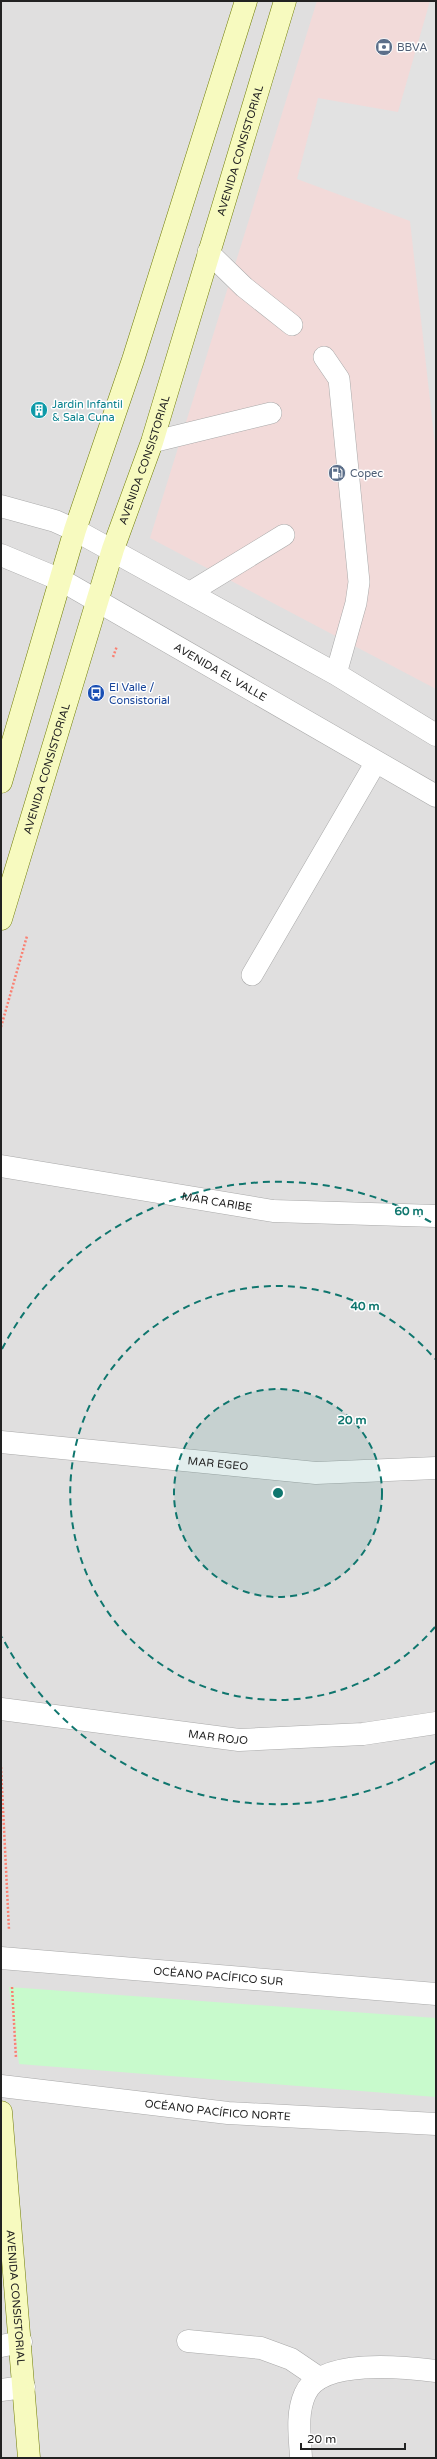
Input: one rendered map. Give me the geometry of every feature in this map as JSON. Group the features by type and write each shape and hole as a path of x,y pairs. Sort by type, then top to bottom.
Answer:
{"main road":[{"path":"1,782 76,530 133,360 246,1"},
{"name":"AVENIDA CONSISTORIAL","path":"1,919 97,600 113,550 152,442 208,252 285,1"},
{"name":"AVENIDA CONSISTORIAL","path":"1,2112 11,2344 24,2387 29,2458"}],"street":[{"path":"1,506 56,521 76,530 336,674 436,735"},
{"name":"AVENIDA EL VALLE","path":"1,555 61,580 436,796"},
{"name":"MAR CARIBE","path":"1,1166 273,1212 436,1216"},
{"name":"MAR EGEO","path":"1,1442 316,1473 436,1468"},
{"name":"MAR ROJO","path":"1,1709 239,1740 363,1734 436,1723"},
{"name":"OCÉANO PACÍFICO SUR","path":"1,1958 436,1994"},
{"name":"OCÉANO PACÍFICO NORTE","path":"1,2086 228,2114 436,2124"},
{"path":"188,2341 261,2348 291,2358 319,2378"},
{"path":"301,2458 299,2429 302,2402 308,2389 319,2378 344,2370 362,2368 413,2368 436,2371"},
{"path":"1,2390 24,2387"}],"lane":[{"path":"208,252 249,292 292,325"},
{"path":"324,357 339,379 335,398 345,498 359,582 356,603 336,674"},
{"path":"152,442 270,413"},
{"path":"189,593 284,535"},
{"path":"252,975 376,762"}],"shaded area":[{"path":"1,1 436,1 436,2458 1,2458"},
{"path":"317,1 436,1 436,689 150,538"},
{"path":"430,1 436,1 436,454 410,221 297,179 318,98 398,112"}],"green space":[{"path":"9,1987 436,2018 436,2097 19,2064"}],"place":[{"name":"BBVA","path":"384,47"},
{"name":"Jardin Infantil & Sala Cuna","path":"39,410"},
{"name":"Copec","path":"337,473"},
{"name":"El Valle / Consistorial","path":"96,693"}]}
